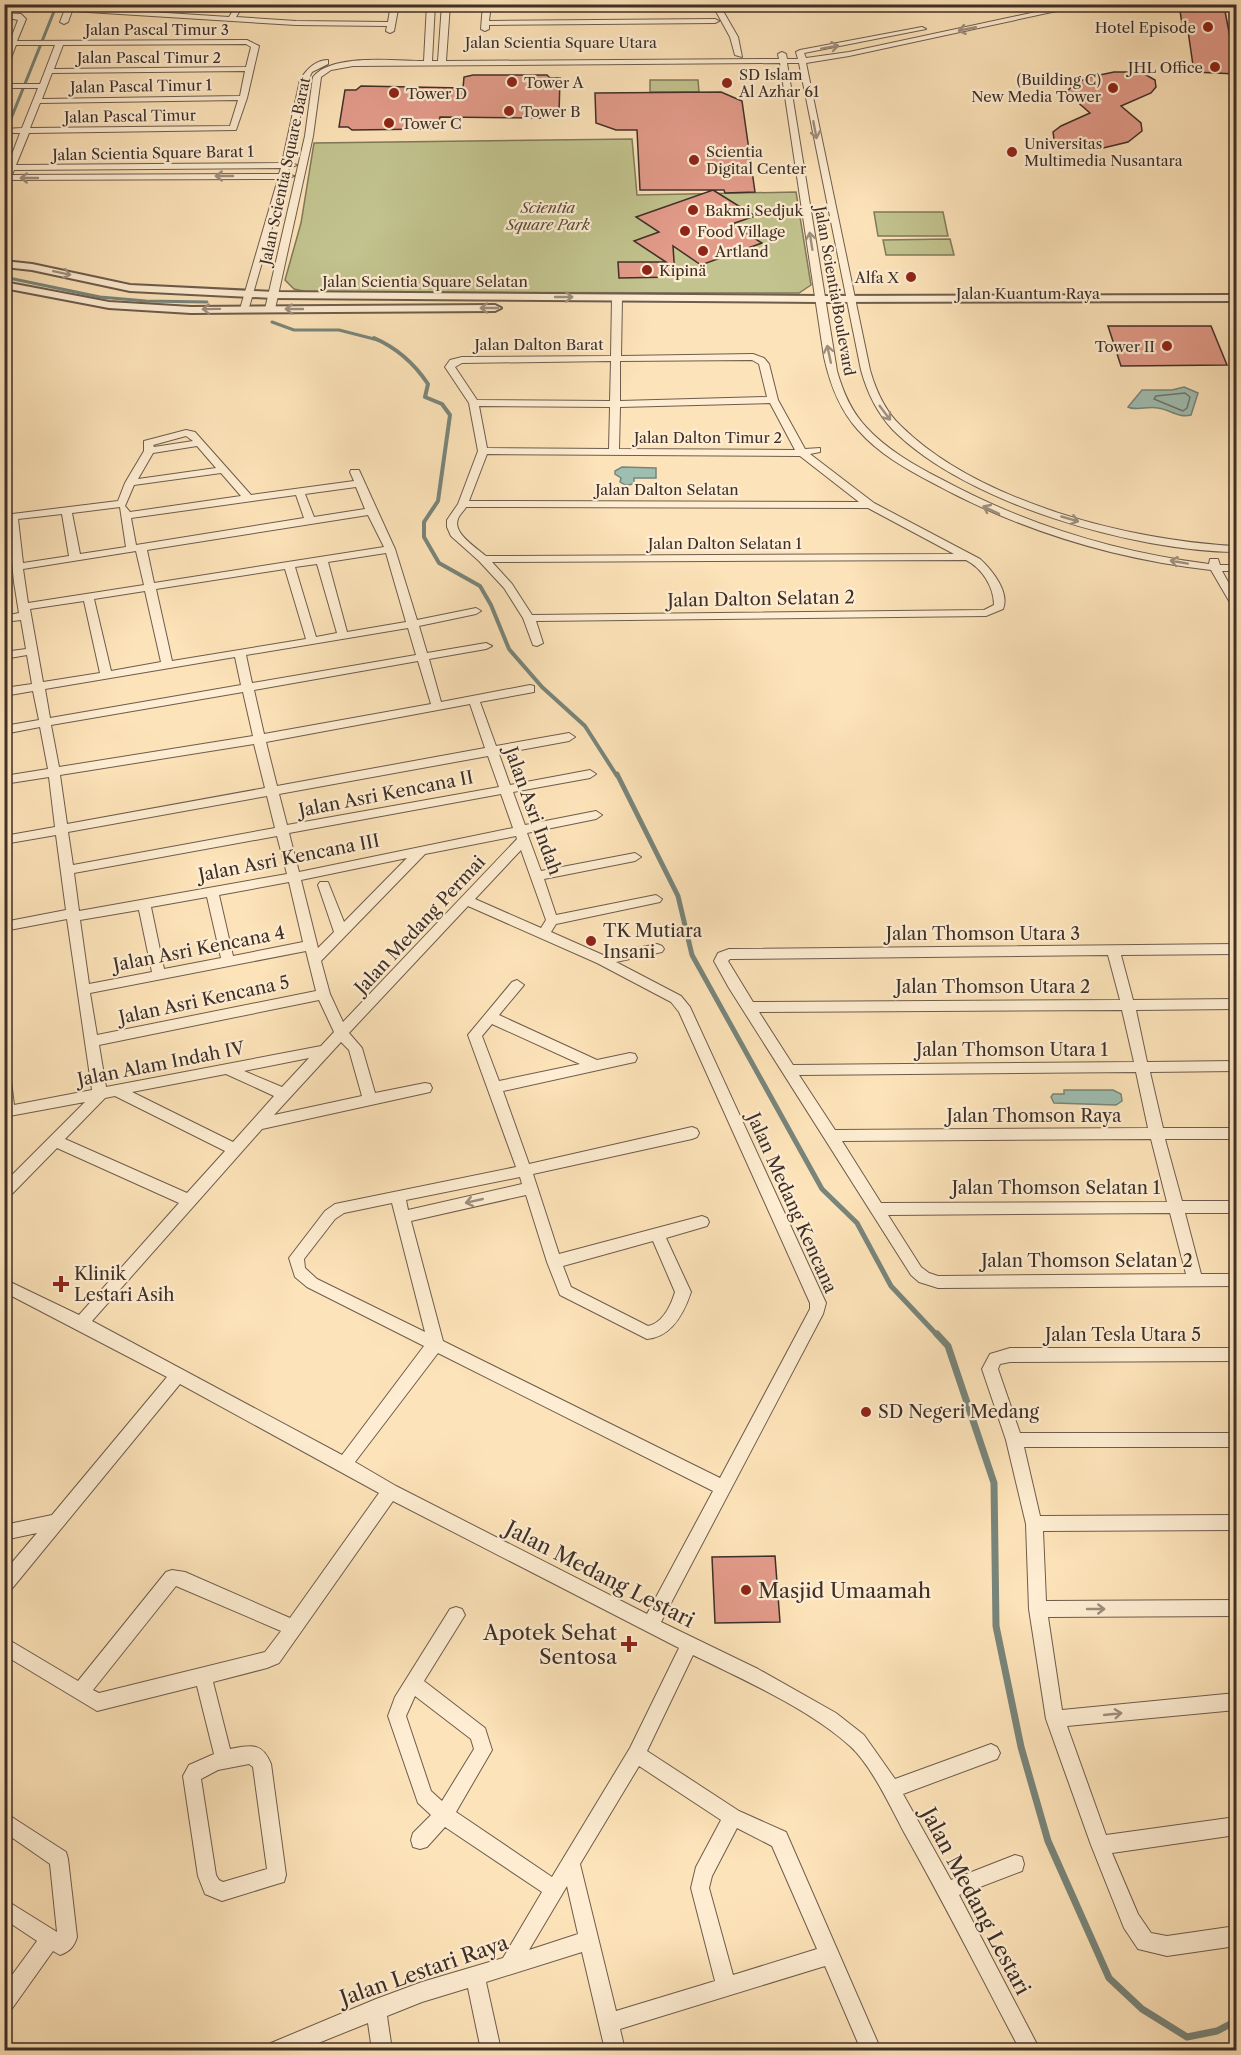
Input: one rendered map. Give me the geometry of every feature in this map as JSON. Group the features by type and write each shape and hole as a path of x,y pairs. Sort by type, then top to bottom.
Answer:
{"street":[{"path":"231,19 241,4"},
{"path":"389,33 395,4"},
{"path":"428,60 431,4"},
{"path":"442,60 446,4"},
{"path":"487,4 486,26 715,21"},
{"path":"705,4 721,33"},
{"path":"715,4 734,37 739,55"},
{"path":"955,22 1043,4"},
{"path":"782,58 849,54 1086,4"},
{"path":"64,22 70,7 323,24 390,24"},
{"path":"4,15 22,19 4,66"},
{"path":"801,57 936,26"},
{"name":"Jalan Pascal Timur 3","path":"4,43 253,43 255,46 249,69"},
{"path":"6,178 8,168 26,131 60,43"},
{"name":"Jalan Scientia Square Utara","path":"442,60 739,55 782,58"},
{"name":"Jalan Scientia Boulevard","path":"801,57 868,383 879,406 896,429 945,464 997,491 1060,516 1128,536 1236,550"},
{"name":"Jalan Scientia Square Utara","path":"340,59 782,58"},
{"name":"Jalan Scientia Boulevard","path":"782,58 820,303 836,386 849,412 883,450 1010,519 1062,537 1125,553 1215,568 1236,568"},
{"name":"Jalan Scientia Square Barat","path":"245,309 283,176 304,80 309,71 326,62 340,59"},
{"name":"Jalan Scientia Square Utara","path":"353,64 428,60"},
{"name":"Jalan Scientia Square Barat","path":"270,309 303,165 317,77 322,71 332,67 353,64"},
{"path":"243,98 249,69"},
{"name":"Jalan Pascal Timur 2","path":"50,71 249,69"},
{"path":"4,86 44,86"},
{"name":"Jalan Pascal Timur 1","path":"38,101 243,98"},
{"name":"Jalan Pascal Timur","path":"4,131 233,128 243,98"},
{"path":"288,149 306,150"},
{"name":"Jalan Scientia Square Barat 1","path":"8,168 303,165"},
{"name":"Jalan Scientia Square Barat 1","path":"6,178 299,176"},
{"name":"Jalan Scientia Square Selatan","path":"4,264 32,267 130,288 274,296 617,303"},
{"name":"Jalan Scientia Square Selatan","path":"4,285 109,305 191,310 617,303 820,303"},
{"name":"Jalan Kuantum Raya","path":"820,303 1236,298"},
{"path":"614,452 617,303"},
{"name":"Jalan Kuantum Raya","path":"850,303 1236,308"},
{"name":"Jalan Dalton Barat","path":"474,403 450,367 453,362 462,360 753,357 764,364 772,400"},
{"path":"537,643 529,618 508,586 455,534 452,527 452,520 463,504 483,451 474,403 616,404 772,400 802,453 870,504 966,557"},
{"path":"167,665 150,585 122,504 130,483 149,451 147,445 152,441 186,433 192,434 247,497"},
{"name":"Jalan Dalton Timur 2","path":"483,451 802,453 816,450"},
{"path":"927,475 945,464"},
{"path":"130,483 224,470"},
{"path":"355,472 370,511 390,549 437,706"},
{"path":"127,515 360,483"},
{"path":"299,490 310,520"},
{"path":"4,1193 100,1095 92,1041 88,989 72,915 54,772 18,567 10,549 9,517 122,504"},
{"name":"Jalan Dalton Selatan","path":"463,504 870,504"},
{"path":"66,510 75,558"},
{"path":"18,567 370,511"},
{"path":"1210,548 1215,568 1236,604"},
{"path":"4,619 24,611 88,596 150,585 289,567 390,549"},
{"name":"Jalan Dalton Selatan 1","path":"483,559 966,557"},
{"name":"Jalan Dalton Selatan 2","path":"529,618 992,612 999,607 1001,600 982,566 966,557"},
{"path":"322,561 343,636"},
{"path":"289,567 312,641"},
{"path":"4,584 19,582"},
{"path":"88,596 106,675"},
{"path":"4,692 476,612"},
{"path":"4,730 486,646"},
{"path":"4,656 32,651"},
{"path":"240,653 273,790 278,832 293,877 323,994 342,1034 355,1048 369,1101"},
{"path":"4,780 258,734 474,700 530,688"},
{"name":"Jalan Asri Indah","path":"474,700 495,749 504,790 538,876 548,926"},
{"path":"4,840 568,737"},
{"name":"Jalan Asri Kencana II","path":"278,832 590,774"},
{"name":"Jalan Asri Kencana III","path":"4,927 293,877 422,850 520,833 596,815"},
{"name":"Jalan Asri Kencana III","path":"67,870 278,832"},
{"name":"Jalan Medang Permai","path":"81,1323 284,1094 466,900 520,833"},
{"path":"315,959 422,850"},
{"path":"538,876 635,857"},
{"path":"324,885 341,933"},
{"path":"212,892 228,962"},
{"path":"548,926 656,899"},
{"name":"Jalan Medang Kencana","path":"466,900 548,926 602,960 676,999 685,1010 818,1303 818,1310 650,1625"},
{"path":"144,904 159,975"},
{"name":"Jalan Asri Kencana 4","path":"88,989 311,945"},
{"path":"602,960 657,949"},
{"name":"Jalan Thomson Utara 3","path":"750,1007 721,963 721,958 729,954 1236,949"},
{"path":"1113,951 1128,1005 1157,1135 1195,1280"},
{"path":"517,986 475,1035 531,1188 565,1291 647,1333 654,1334 662,1329 681,1300 683,1292 657,1234"},
{"name":"Jalan Asri Kencana 5","path":"92,1041 323,994"},
{"name":"Jalan Thomson Utara 2","path":"750,1007 1236,1004"},
{"path":"750,1007 875,1209"},
{"path":"490,1017 595,1065"},
{"name":"Jalan Alam Indah IV","path":"6,1112 325,1050"},
{"path":"493,1088 630,1058"},
{"name":"Jalan Thomson Utara 1","path":"788,1070 1236,1066"},
{"path":"227,1069 284,1094"},
{"path":"4,1081 6,1112"},
{"path":"258,1124 425,1088"},
{"path":"117,1091 235,1150"},
{"path":"692,1132 524,1171 340,1209 330,1215 296,1258 296,1268 312,1283 722,1487"},
{"name":"Jalan Thomson Raya","path":"831,1137 1236,1133"},
{"path":"55,1141 190,1201"},
{"path":"403,1217 531,1188"},
{"path":"398,1198 436,1343"},
{"name":"Jalan Thomson Selatan 1","path":"875,1209 1236,1207"},
{"name":"Jalan Thomson Selatan 2","path":"875,1209 916,1271 924,1278 938,1282 1236,1280"},
{"path":"554,1262 702,1222"},
{"name":"Jalan Medang Lestari","path":"4,1285 81,1323 390,1491 689,1645 752,1675 830,1719 862,1745 891,1789 947,1891 1029,2050"},
{"path":"344,1464 436,1343"},
{"name":"Jalan Tesla Utara 5","path":"1014,1440 990,1369 995,1359 1010,1355 1236,1354"},
{"path":"4,1586 177,1375"},
{"path":"1236,1440 1014,1440 1034,1524 1038,1609 1055,1719 1100,1845 1131,1921 1146,1942 1156,1945 1167,1946 1236,1936"},
{"path":"4,1645 96,1702 270,1659 390,1491"},
{"path":"4,1533 57,1521"},
{"path":"1034,1524 1236,1522"},
{"path":"80,1692 172,1578 179,1578 293,1628"},
{"path":"1038,1609 1236,1608"},
{"path":"456,1615 401,1703 397,1716 424,1797 444,1815 555,1890"},
{"path":"509,1965 636,1754 689,1645"},
{"path":"203,1677 224,1759"},
{"path":"414,1684 479,1734 483,1749 444,1815 420,1840"},
{"path":"1055,1719 1236,1701"},
{"path":"891,1789 991,1753"},
{"path":"636,1754 733,1817 779,1839 871,2050"},
{"path":"257,1756 262,1764 277,1874 274,1877 222,1892 212,1887 207,1876 192,1776 195,1770 224,1759 257,1756"},
{"path":"726,1987 700,1888 703,1874 733,1817"},
{"path":"4,1821 59,1859 67,1937 63,1945 4,1908"},
{"path":"1100,1845 1236,1826"},
{"path":"571,1864 615,2050"},
{"path":"947,1891 1015,1864"},
{"path":"4,2003 50,1938"},
{"name":"Jalan Lestari Raya","path":"278,2050 376,2009 475,1975 588,1941"},
{"path":"608,2023 830,1954"},
{"path":"475,1975 491,2050"},
{"path":"376,2009 382,2050"}],"green space":[{"path":"650,80 698,80 699,92 650,92"},
{"name":"Scientia Square Park","path":"632,139 637,195 796,192 811,285 799,293 307,292 294,289 285,280 301,223 314,143"},
{"path":"874,212 943,212 948,236 878,236"},
{"path":"950,239 954,255 886,255 883,240"}],"water":[{"path":"1184,387 1198,393 1191,415 1178,415 1158,408 1128,407 1142,390 1172,390"},
{"path":"622,467 656,468 656,478 634,478 634,483 625,485 615,474 615,471"},
{"path":"1064,1090 1113,1090 1121,1094 1122,1101 1116,1105 1054,1103 1051,1097 1053,1094 1064,1094"}],"building":[{"name":"Hotel Episode","path":"1179,4 1224,6 1234,58 1236,58 1236,74 1194,72 1187,24 1182,24"},
{"path":"1114,72 1141,72 1155,80 1156,87 1151,93 1121,106 1141,123 1142,131 1128,142 1099,149 1068,148 1054,139 1053,132 1061,126 1090,113 1066,92 1076,83 1090,77"},
{"path":"547,75 550,78 560,78 559,115 548,115 543,118 440,117 438,128 429,129 352,130 348,127 339,127 345,90 356,90 361,86 463,88 464,77"},
{"name":"Scientia Digital Center","path":"721,92 742,101 755,192 640,190 637,130 616,130 596,123 595,93"},
{"path":"713,190 755,216 732,224 762,243 701,265 673,246 675,277 619,278 618,262 666,262 634,241 659,232 636,217"},
{"name":"Tower II","path":"1108,326 1211,326 1227,365 1121,366"},
{"name":"Masjid Umaamah","path":"775,1556 780,1622 715,1623 712,1557"}],"waterway":[{"path":"4,136 57,4"},
{"path":"4,277 100,297 146,301 207,302"},
{"path":"272,322 294,330 339,330 378,340"},
{"path":"374,338 378,340"},
{"path":"378,340 398,351 417,369 428,384 425,397 442,404 450,415 438,501 424,522 424,537 439,563 480,586 491,605 509,649 542,687 585,726 617,776"},
{"path":"617,774 678,896 692,955 822,1189 857,1223 891,1286 938,1336"},
{"path":"937,1334 948,1346 994,1483 996,1626 1021,1747 1048,1841 1109,1978 1142,2009 1187,2037 1217,2031 1236,2021"}],"place":[{"name":"Hotel Episode","path":"1208,27"},
{"name":"JHL Office","path":"1215,67"},
{"name":"Tower A","path":"512,82"},
{"name":"SD Islam Al Azhar 61","path":"727,83"},
{"name":"(Building C) New Media Tower","path":"1113,88"},
{"name":"Tower D","path":"394,93"},
{"name":"Tower B","path":"509,111"},
{"name":"Tower C","path":"389,123"},
{"name":"Universitas Multimedia Nusantara","path":"1012,152"},
{"name":"Scientia Digital Center","path":"694,160"},
{"name":"Bakmi Sedjuk","path":"693,210"},
{"name":"Food Village","path":"685,231"},
{"name":"Artland","path":"703,251"},
{"name":"Kipinä","path":"647,270"},
{"name":"Alfa X","path":"911,277"},
{"name":"Tower II","path":"1167,346"},
{"name":"TK Mutiara Insani","path":"591,941"},
{"name":"Klinik Lestari Asih","path":"61,1284"},
{"name":"SD Negeri Medang","path":"866,1412"},
{"name":"Masjid Umaamah","path":"746,1590"},
{"name":"Apotek Sehat Sentosa","path":"629,1644"}]}
